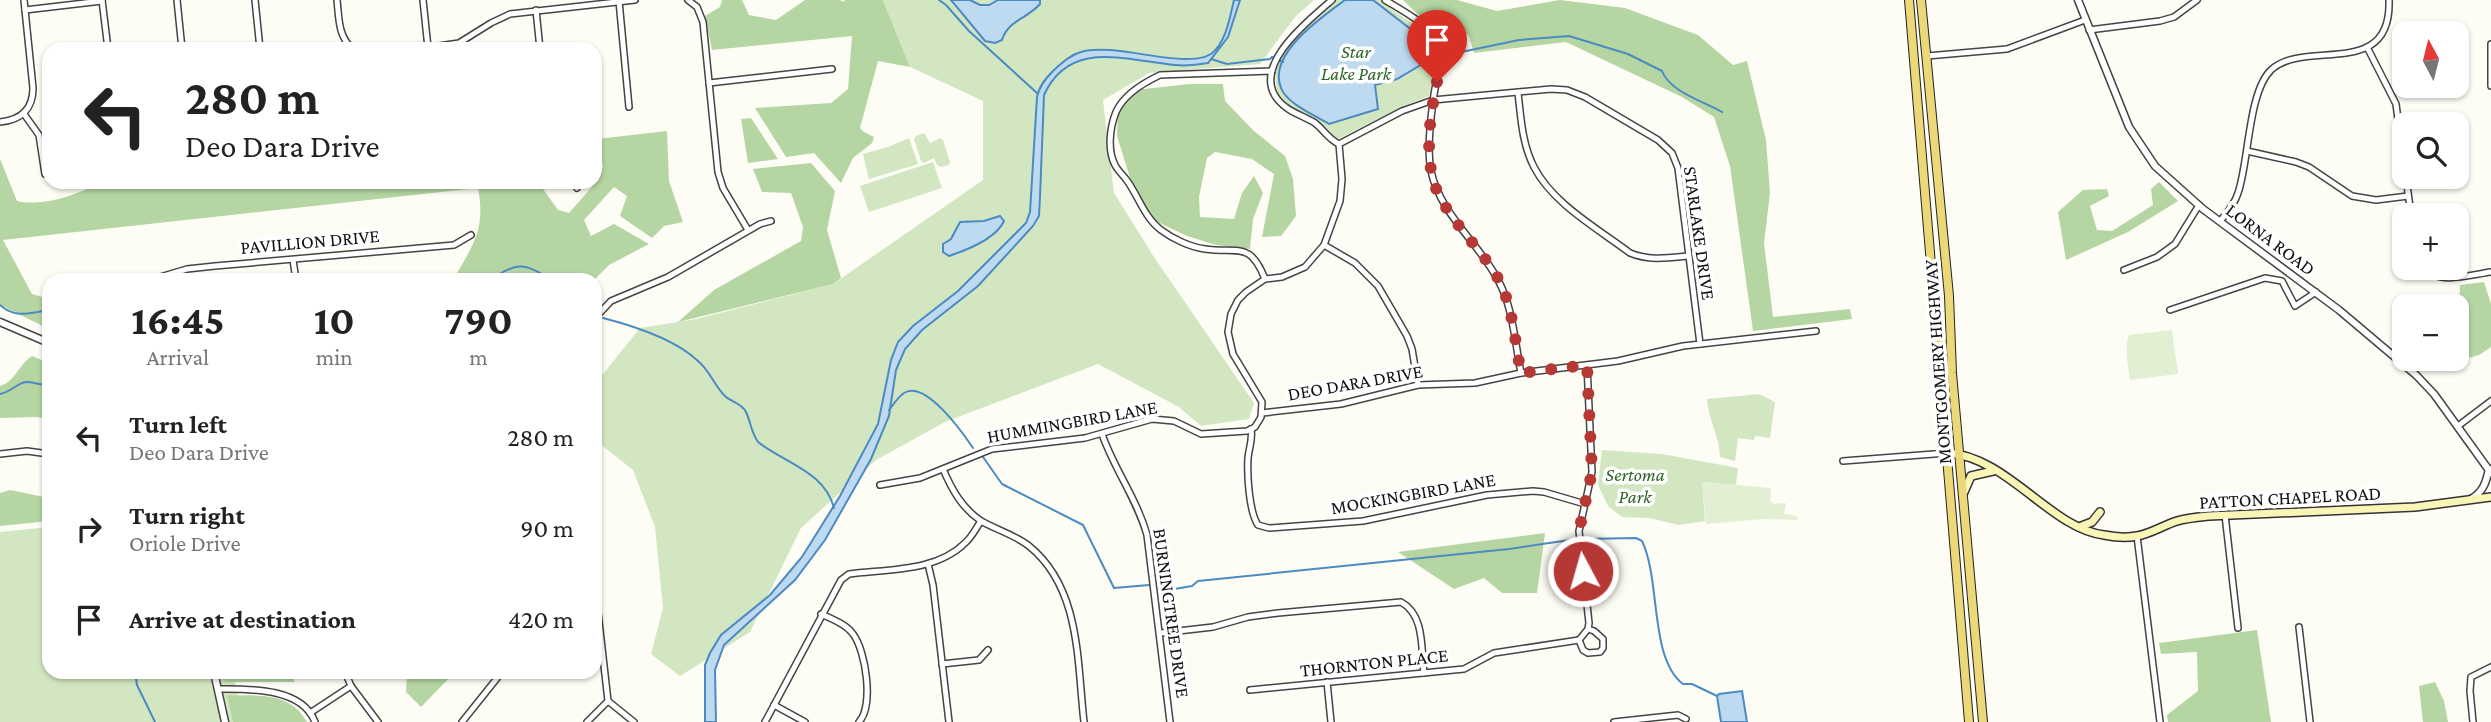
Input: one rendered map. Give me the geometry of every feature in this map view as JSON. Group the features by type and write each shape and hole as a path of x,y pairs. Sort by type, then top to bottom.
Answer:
{"main road":[{"name":"MONTGOMERY HIGHWAY","path":"1909,0 1969,722"},
{"name":"MONTGOMERY HIGHWAY","path":"1921,0 1949,296 1958,453 1983,722"},
{"name":"PATTON CHAPEL ROAD","path":"1947,453 1958,453 1997,471 2078,527 2102,535 2137,537 2179,520 2415,507 2491,497"},
{"path":"1962,496 1971,476 1997,471"},
{"path":"2078,527 2092,522 2100,512"}],"street":[{"path":"0,122 11,121 24,114 32,100 24,0"},
{"path":"177,0 181,42"},
{"path":"255,0 259,42"},
{"path":"337,0 341,33 346,42"},
{"path":"423,0 427,42"},
{"path":"461,42 501,17 567,4 635,0"},
{"path":"688,0 697,7 703,22 721,182 748,230"},
{"path":"1332,0 1296,32 1279,54 1272,71 1272,85 1276,97 1285,107 1315,124 1339,144"},
{"path":"1385,0 1431,32 1438,47 1440,65 1433,100 1431,170 1437,192 1500,282 1508,306 1521,373"},
{"name":"LORNA ROAD","path":"2078,0 2134,138 2155,166 2199,205 2316,292 2416,375 2458,426 2490,471"},
{"path":"2089,30 2160,21 2174,17 2197,0"},
{"path":"2221,220 2239,192 2258,92 2270,71 2291,60 2346,54 2367,47 2386,23 2389,0"},
{"path":"25,10 102,1 107,42"},
{"path":"619,1 629,107"},
{"path":"536,10 539,42"},
{"path":"1927,56 2007,49 2085,20"},
{"path":"2491,44 2491,84"},
{"path":"2367,47 2396,104 2397,112"},
{"path":"709,83 832,69"},
{"path":"1265,279 1261,268 1249,254 1234,249 1205,249 1177,239 1160,229 1144,211 1128,181 1114,164 1111,138 1114,119 1122,102 1147,81 1160,75 1272,71"},
{"name":"STARLAKE DRIVE","path":"1339,144 1402,111 1433,100 1551,89 1576,93 1658,140 1672,153 1678,168 1700,344"},
{"path":"1518,93 1523,135 1533,165 1553,194 1630,253 1659,259 1688,256"},
{"path":"24,114 39,135 42,154"},
{"name":"DEO DARA DRIVE","path":"1339,144 1342,179 1340,201 1324,245 1305,267 1282,277 1265,279 1238,300 1231,314 1228,332 1233,354 1262,402 1262,413 1341,404 1418,386 1475,383 1521,373 1618,361 1700,344 1816,331"},
{"path":"2247,151 2309,167 2344,192 2364,200 2408,196"},
{"path":"2407,189 2409,203"},
{"path":"2124,270 2157,257 2175,244 2199,205"},
{"path":"602,311 611,301 668,277 748,230 771,222"},
{"name":"PAVILLION DRIVE","path":"174,273 187,269 454,245 471,235"},
{"path":"1324,245 1366,271 1378,286 1407,336 1418,386"},
{"path":"293,260 295,273"},
{"path":"2469,275 2491,272"},
{"path":"2169,310 2265,278 2282,281 2295,306 2316,292"},
{"path":"0,322 42,340"},
{"path":"1587,365 1592,472 1579,531 1579,545 1588,629 1578,640 1588,653 1600,652 1603,639 1588,629"},
{"path":"2458,426 2491,401"},
{"path":"1251,429 1259,422 1262,413"},
{"name":"HUMMINGBIRD LANE","path":"880,485 920,478 982,452 1001,447 1085,438 1161,418 1201,434 1251,429"},
{"name":"MOCKINGBIRD LANE","path":"1251,429 1248,467 1254,516 1258,525 1269,528 1363,521 1487,495 1521,492 1544,492 1585,503"},
{"name":"BURNINGTREE DRIVE","path":"1102,434 1109,455 1139,511 1145,528 1161,633 1170,722"},
{"path":"0,454 27,451 42,453"},
{"path":"1843,461 1947,453"},
{"path":"943,469 961,503 981,520 1030,547 1049,566 1062,589 1073,625 1084,722"},
{"path":"2470,500 2480,494 2490,471"},
{"path":"2225,516 2238,628"},
{"path":"765,722 841,580 849,574 928,564 949,556 968,541 981,520"},
{"path":"2137,537 2160,722"},
{"path":"928,564 949,722"},
{"path":"1161,633 1213,627 1268,614 1401,602 1409,607 1417,618 1424,673"},
{"path":"821,614 851,631 862,649 867,701 865,714 859,722"},
{"path":"2298,627 2310,722"},
{"name":"THORNTON PLACE","path":"1250,690 1464,669 1494,653 1578,640"},
{"path":"602,650 608,701 634,722"},
{"path":"943,664 979,660 988,650"},
{"path":"2473,722 2471,677 2491,667"},
{"path":"216,679 225,722"},
{"path":"348,679 379,722"},
{"path":"462,722 496,679"},
{"path":"1327,682 1331,722"},
{"path":"310,713 351,686"},
{"path":"218,689 271,691 292,700 310,713 314,722"},
{"path":"587,722 608,701"},
{"path":"775,705 805,722"},
{"path":"1614,722 1678,715 1686,719"}],"green space":[{"path":"722,0 742,0 749,15 776,20 805,0 883,0 910,67 878,61 860,128 874,137 872,143 853,158 841,183 814,153 786,157 755,108 831,103 848,89 852,36 712,50 705,16 720,7"},
{"path":"883,0 1314,0 1295,17 1260,64 1149,73 1103,100 1114,193 1154,257 1254,403 1249,419 1201,426 1179,407 1098,364 945,422 876,460 801,528 750,632 680,676 651,654 663,608 655,527 633,470 602,446 602,375 640,328 696,319 833,284 983,180 983,101 910,67"},
{"name":"Star Lake Park","path":"1335,0 1379,0 1427,34 1437,55 1429,96 1336,140 1287,106 1276,88 1280,59 1291,40 1306,23"},
{"path":"1403,0 1457,0 1497,11 1560,0 1625,8 1698,35 1733,65 1747,61 1766,140 1770,193 1764,243 1773,317 1850,309 1852,319 1753,331 1730,166 1714,117 1682,97 1566,42 1474,53 1469,36 1454,22 1432,28"},
{"path":"1189,84 1223,84 1225,101 1254,131 1285,156 1293,179 1296,216 1281,236 1262,237 1274,174 1252,159 1215,152 1207,158 1199,197 1200,217 1234,219 1242,193 1254,176 1263,193 1253,219 1250,249 1216,245 1187,236 1149,218 1131,181 1117,136 1118,104 1135,90"},
{"path":"751,118 778,159 748,163 741,119"},
{"path":"667,131 669,181 683,222 664,226 652,238 620,216 627,196 614,187 584,220 591,236 614,224 649,244 609,265 601,273 457,273 472,247 479,226 478,189 543,189 558,210 569,213 590,189 602,189 602,138"},
{"path":"924,133 930,143 940,138 943,140 949,165 941,167 934,158 924,163 921,161 914,139"},
{"path":"909,138 918,164 869,179 863,154"},
{"path":"0,159 17,201 50,201 83,191 469,189 3,240 32,294 42,297 42,326 0,305"},
{"path":"933,162 942,188 869,212 860,186"},
{"path":"811,163 835,191 827,230 841,278 833,284 678,322 714,290 801,241 803,227 791,193 762,192 753,169"},
{"path":"2159,182 2178,201 2128,232 2066,260 2058,212 2083,190 2107,189 2109,196 2090,206 2097,230 2112,231 2153,205 2151,189"},
{"path":"2484,282 2491,304 2491,347 2469,358 2469,294 2460,294 2460,285"},
{"path":"2172,330 2178,374 2130,380 2127,351 2129,335"},
{"path":"32,356 42,360 42,418 0,418 0,386 10,380"},
{"path":"1759,394 1775,402 1770,438 1738,438 1735,461 1720,457 1707,399"},
{"name":"Sertoma Park","path":"1602,450 1662,454 1738,468 1736,485 1702,482 1705,521 1679,525 1649,518 1622,517 1608,506 1598,485"},
{"path":"1702,482 1771,488 1770,501 1774,504 1786,503 1784,514 1797,516 1797,520 1763,519 1706,524"},
{"path":"10,490 42,497 42,522 0,526 0,493"},
{"path":"42,528 42,679 234,679 243,722 0,722 0,532"},
{"path":"1545,533 1537,593 1502,593 1484,578 1454,589 1398,552"},
{"path":"2257,630 2271,722 2168,722 2167,715 2198,691 2197,652 2161,654 2159,643"},
{"path":"222,679 294,679 294,682 226,682"},
{"path":"407,679 448,679 421,707 406,692"},
{"path":"2435,682 2444,701 2448,722 2423,722 2419,686"},
{"path":"227,695 282,700 300,712 307,722 233,722"}],"water":[{"path":"951,0 970,0 980,5 989,5 998,0 1040,0 1040,4 1013,24 1002,40 995,43 985,41"},
{"path":"1234,0 1240,0 1228,37 1208,63 1179,65 1101,57 1084,59 1055,77 1044,95 1039,216 978,286 922,330 905,349 896,370 889,416 871,459 825,540 795,580 724,645 715,670 716,722 705,722 705,665 710,653 721,635 770,595 802,557 840,496 878,424 891,360 898,342 913,326 958,291 1026,223 1030,212 1037,97 1043,82 1070,57 1091,50 1184,59 1208,56 1224,37"},
{"name":"Star Lake Park","path":"1345,0 1373,0 1426,41 1430,50 1429,60 1397,79 1375,85 1378,109 1329,124 1289,99 1281,88 1279,75 1282,62 1299,38"},
{"path":"1000,216 1004,221 988,238 949,256 943,252 943,244 951,239 960,222 984,221"},
{"path":"1742,691 1747,722 1721,722 1717,696"}],"waterway":[{"path":"939,0 1037,93"},
{"path":"1442,56 1519,40 1569,36 1628,54 1662,71 1679,90 1722,112"},
{"path":"1429,56 1436,56"},
{"path":"1211,59 1227,64 1272,57 1283,62"},
{"path":"502,273 520,266 539,273"},
{"path":"0,305 17,314 42,311"},
{"path":"603,318 653,334 689,353 702,365 725,396 744,409 758,442 813,477 822,485 834,508"},
{"path":"0,394 26,382 42,384"},
{"path":"889,410 904,393 913,391 922,394 943,410 973,448"},
{"path":"983,457 1002,484 1083,525 1114,588 1149,585"},
{"path":"1585,539 1636,538 1642,541 1652,576 1660,638 1672,672 1683,684 1692,684 1717,696"},
{"path":"1159,589 1163,591 1192,586 1198,581 1509,549 1576,539"},
{"path":"136,679 155,722"}],"route":[{"path":"1437,82 1433,100 1430,154 1437,192 1500,282 1508,306 1521,373 1587,365 1592,472 1579,531 1583,571"}]}
